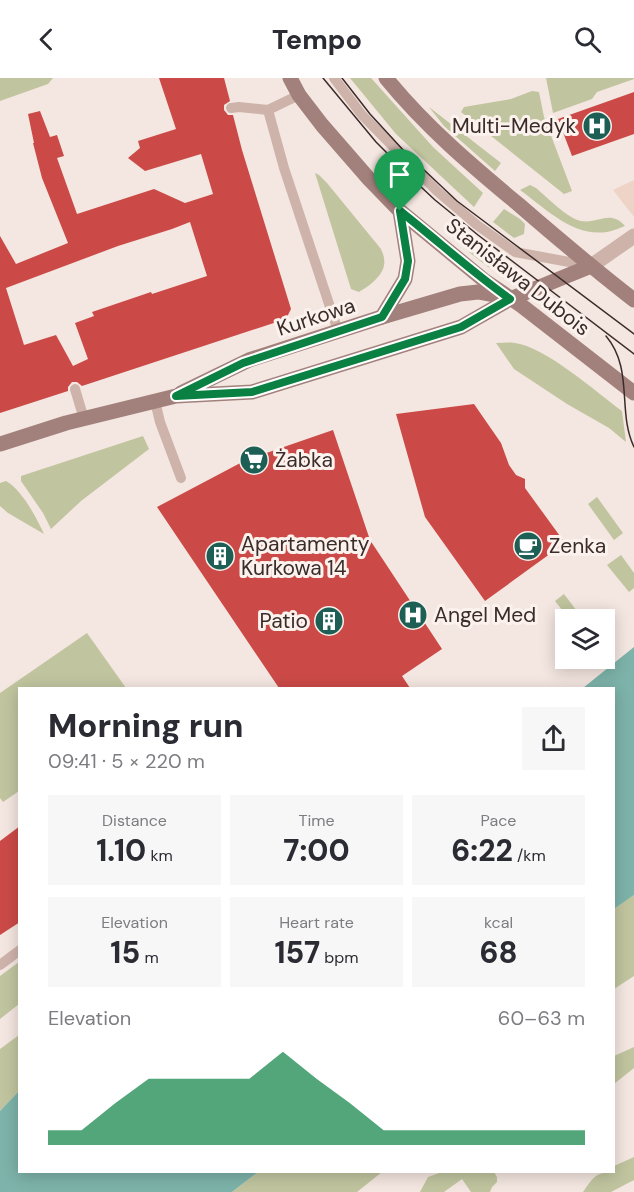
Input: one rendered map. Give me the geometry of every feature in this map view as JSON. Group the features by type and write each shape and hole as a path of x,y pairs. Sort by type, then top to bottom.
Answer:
{"main road":[{"name":"Stanisława Dubois","path":"290,78 299,95 322,125 400,211 484,281 634,393"},
{"path":"386,78 418,115 450,146 634,300"},
{"path":"382,317 405,279 408,261 400,211"},
{"name":"Kurkowa","path":"0,444 66,423 176,396 252,392 461,327 510,299 591,266"},
{"name":"Kurkowa","path":"176,396 243,363 460,294 478,292 510,299"}],"street":[{"path":"591,266 634,236"}],"lane":[{"path":"334,78 362,115 437,191 508,248 514,252 591,266"},
{"path":"231,108 268,110 299,95"},
{"path":"268,110 284,168 338,332"},
{"path":"75,389 84,419"},
{"path":"155,401 160,422 181,478"},
{"path":"0,965 18,952"}],"green space":[{"path":"0,78 53,78 48,84 0,101"},
{"path":"350,78 371,78 433,147 483,193 474,207 396,134"},
{"path":"546,78 634,79 597,92 592,99 553,113"},
{"path":"532,91 539,92 544,117 572,191 564,194 461,112 464,107 511,99"},
{"path":"429,107 501,163 495,171 444,126"},
{"path":"315,173 327,183 383,254 384,264 380,274 373,283 359,292 351,289"},
{"path":"530,185 576,219 587,221 614,218 625,226 609,232 595,232 571,226 520,190"},
{"path":"504,209 525,224 524,234 514,238 493,222"},
{"path":"478,242 499,258 500,263 492,268 488,267 469,252"},
{"path":"496,343 527,346 556,361 585,382 622,411 626,442 609,428 514,369"},
{"path":"143,436 149,449 81,501 51,529 21,481 21,476"},
{"path":"6,481 23,497 44,534 0,506 0,483"},
{"path":"597,497 623,533 614,540 588,504"},
{"path":"621,555 634,573 634,588 629,592 607,565"},
{"path":"564,594 575,609 561,609 555,601"},
{"path":"87,633 125,687 18,687 18,792 3,802 0,798 0,693"},
{"path":"634,895 634,976 615,988 615,908"},
{"path":"18,963 18,1005 0,1019 0,976"},
{"path":"18,1036 18,1092 0,1111 0,1049"},
{"path":"634,1047 634,1068 615,1083 615,1056"},
{"path":"634,1157 634,1180 611,1192 583,1192 595,1177 603,1173 615,1173 615,1166"},
{"path":"257,1173 381,1173 357,1192 232,1192"},
{"path":"439,1173 495,1173 497,1182 490,1192 471,1192 462,1179 444,1192 420,1192 428,1177"}],"shaded area":[{"path":"634,180 634,217 613,190"}],"water":[{"path":"634,647 634,895 615,908 615,687 584,687 607,669 615,669 615,662"},
{"path":"18,1092 18,1173 257,1173 232,1192 0,1192 0,1111"}],"building":[{"path":"159,78 224,78 230,101 224,105 224,110 228,115 233,115 291,309 286,319 82,386 77,382 72,382 68,391 0,413 0,236 16,264 68,243 42,178 28,114 40,111 50,137 57,135 64,156 57,158 77,214 154,189 185,203 213,194 201,154 145,171 128,158 140,148 138,141 176,129","holes":["190,222 207,276 92,312 94,316 75,323 88,359 73,366 56,335 24,345 6,288"]},
{"name":"Multi-Medyk","path":"634,92 634,134 572,156 558,119"},
{"path":"474,404 501,443 509,465 516,475 525,479 525,488 565,543 485,601 425,517 396,414"},
{"name":"Apartamenty Kurkowa 14","path":"333,430 370,540 442,649 402,676 409,687 278,687 157,507 246,460"},
{"path":"18,828 18,923 0,935 0,841"}],"tram line":[{"path":"323,78 376,142 435,200 634,354"},
{"path":"342,78 370,114 405,152 457,201 634,334"},
{"path":"606,336 620,362 626,420 634,447"}],"place":[{"name":"Multi-Medyk","path":"597,126"},
{"name":"Żabka","path":"254,460"},
{"name":"Zenka","path":"528,546"},
{"name":"Apartamenty Kurkowa 14","path":"220,556"},
{"name":"Angel Med","path":"413,615"},
{"name":"Patio","path":"329,621"}],"route":[{"path":"400,211 484,281 510,299 461,327 252,392 176,396 243,363 382,317 405,279 408,261 400,211"}]}
